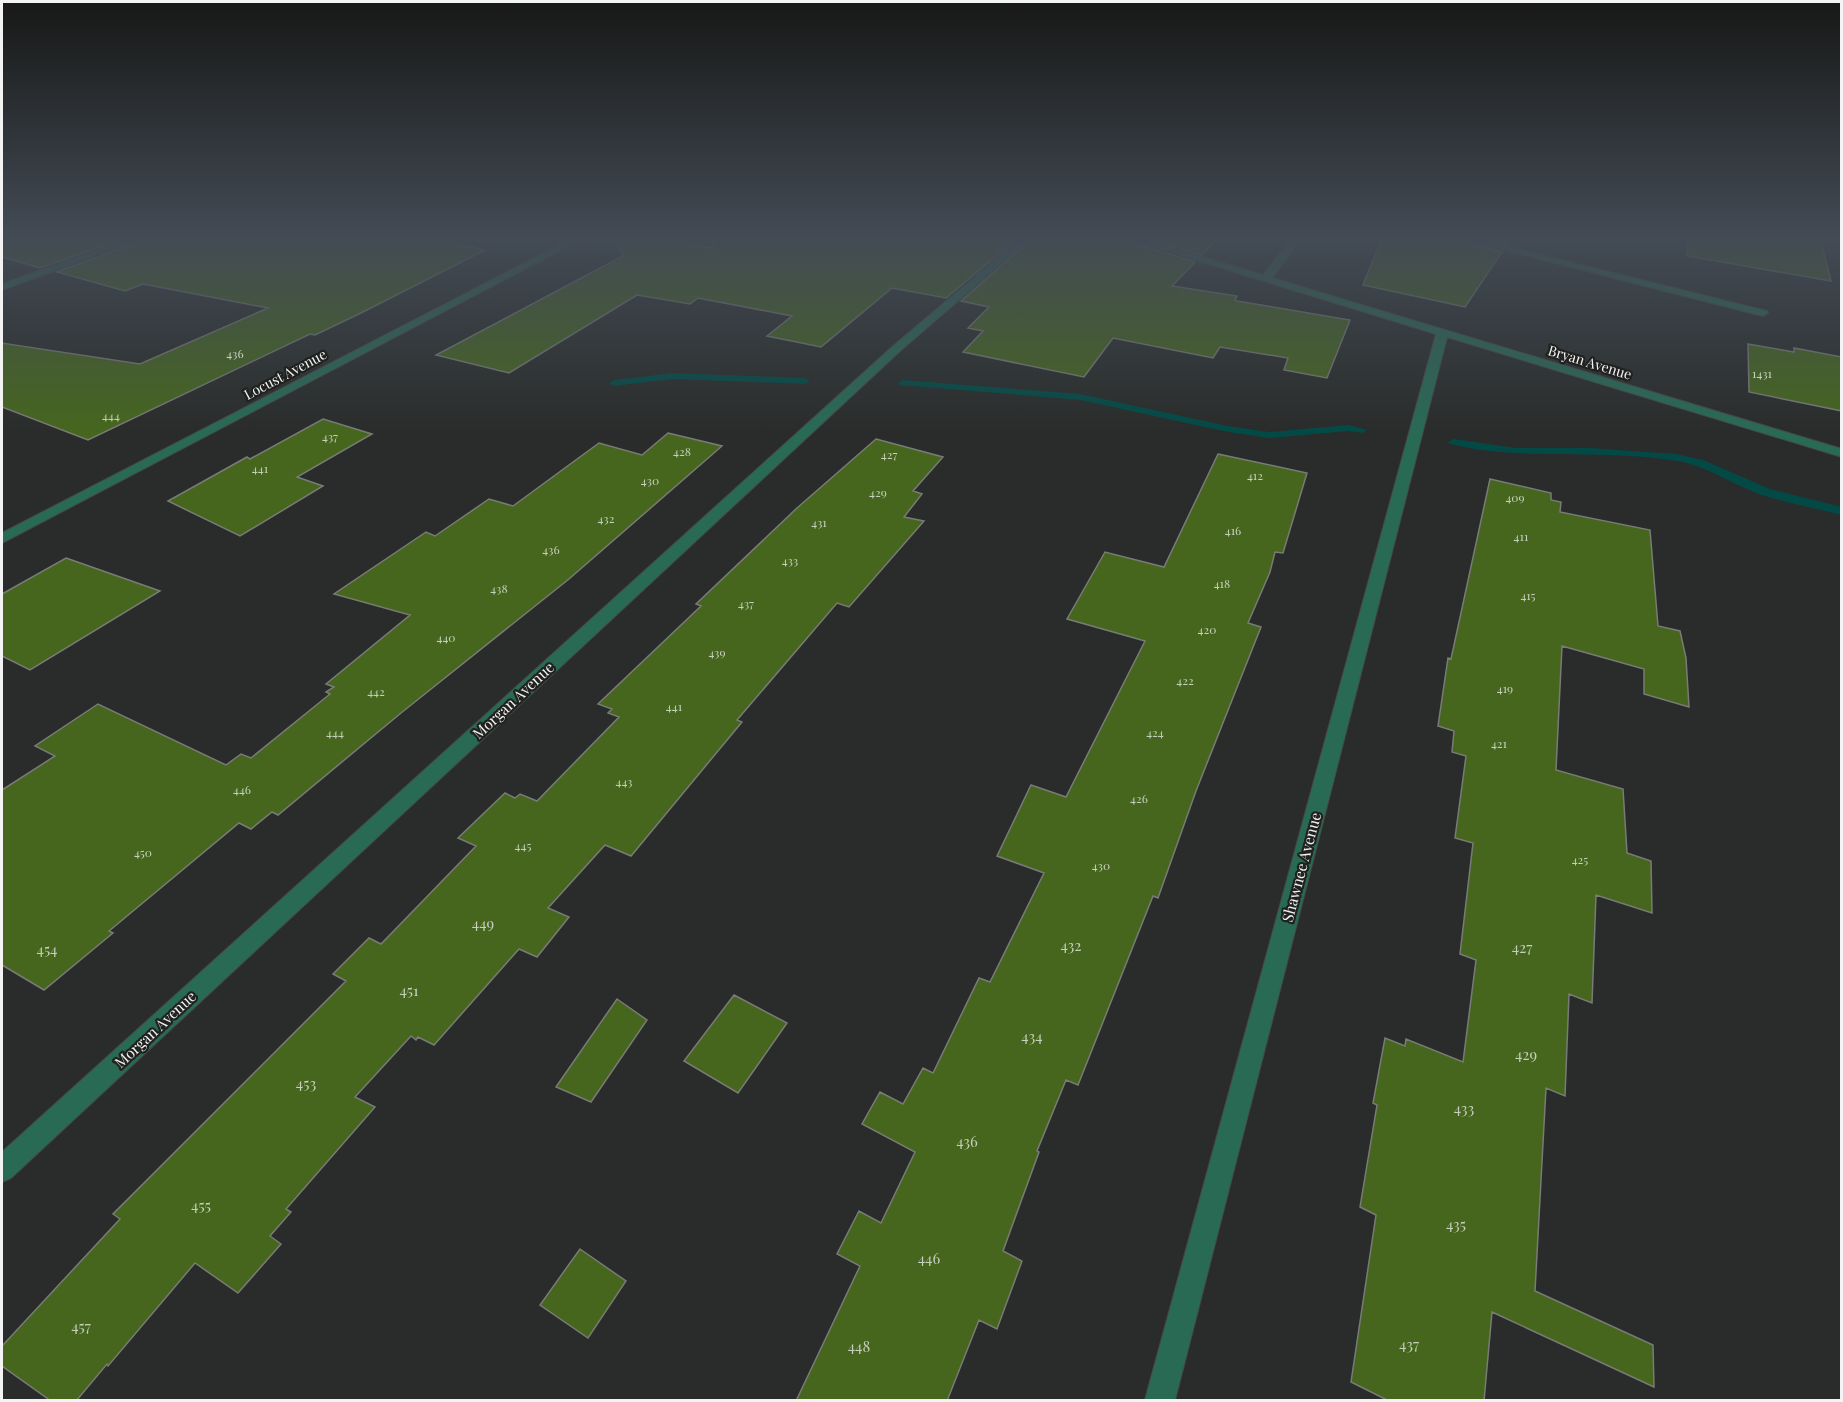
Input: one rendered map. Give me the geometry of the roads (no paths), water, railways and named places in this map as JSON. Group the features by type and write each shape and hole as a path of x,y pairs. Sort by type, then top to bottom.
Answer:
{"street":[{"name":"Locust Avenue","path":"2,539 458,301"},
{"name":"Morgan Avenue","path":"2,1169 896,349 952,301"},
{"name":"Bryan Avenue","path":"1339,301 1842,453"},
{"path":"1717,301 1763,313"},
{"name":"Shawnee Avenue","path":"1160,1401 1442,333"}],"waterway":[{"path":"614,383 673,376 805,381"},
{"path":"903,383 1080,397 1228,429 1269,435 1349,428 1362,430"},
{"path":"1454,442 1516,451 1589,451 1676,457 1699,462 1766,492 1842,511"}]}
